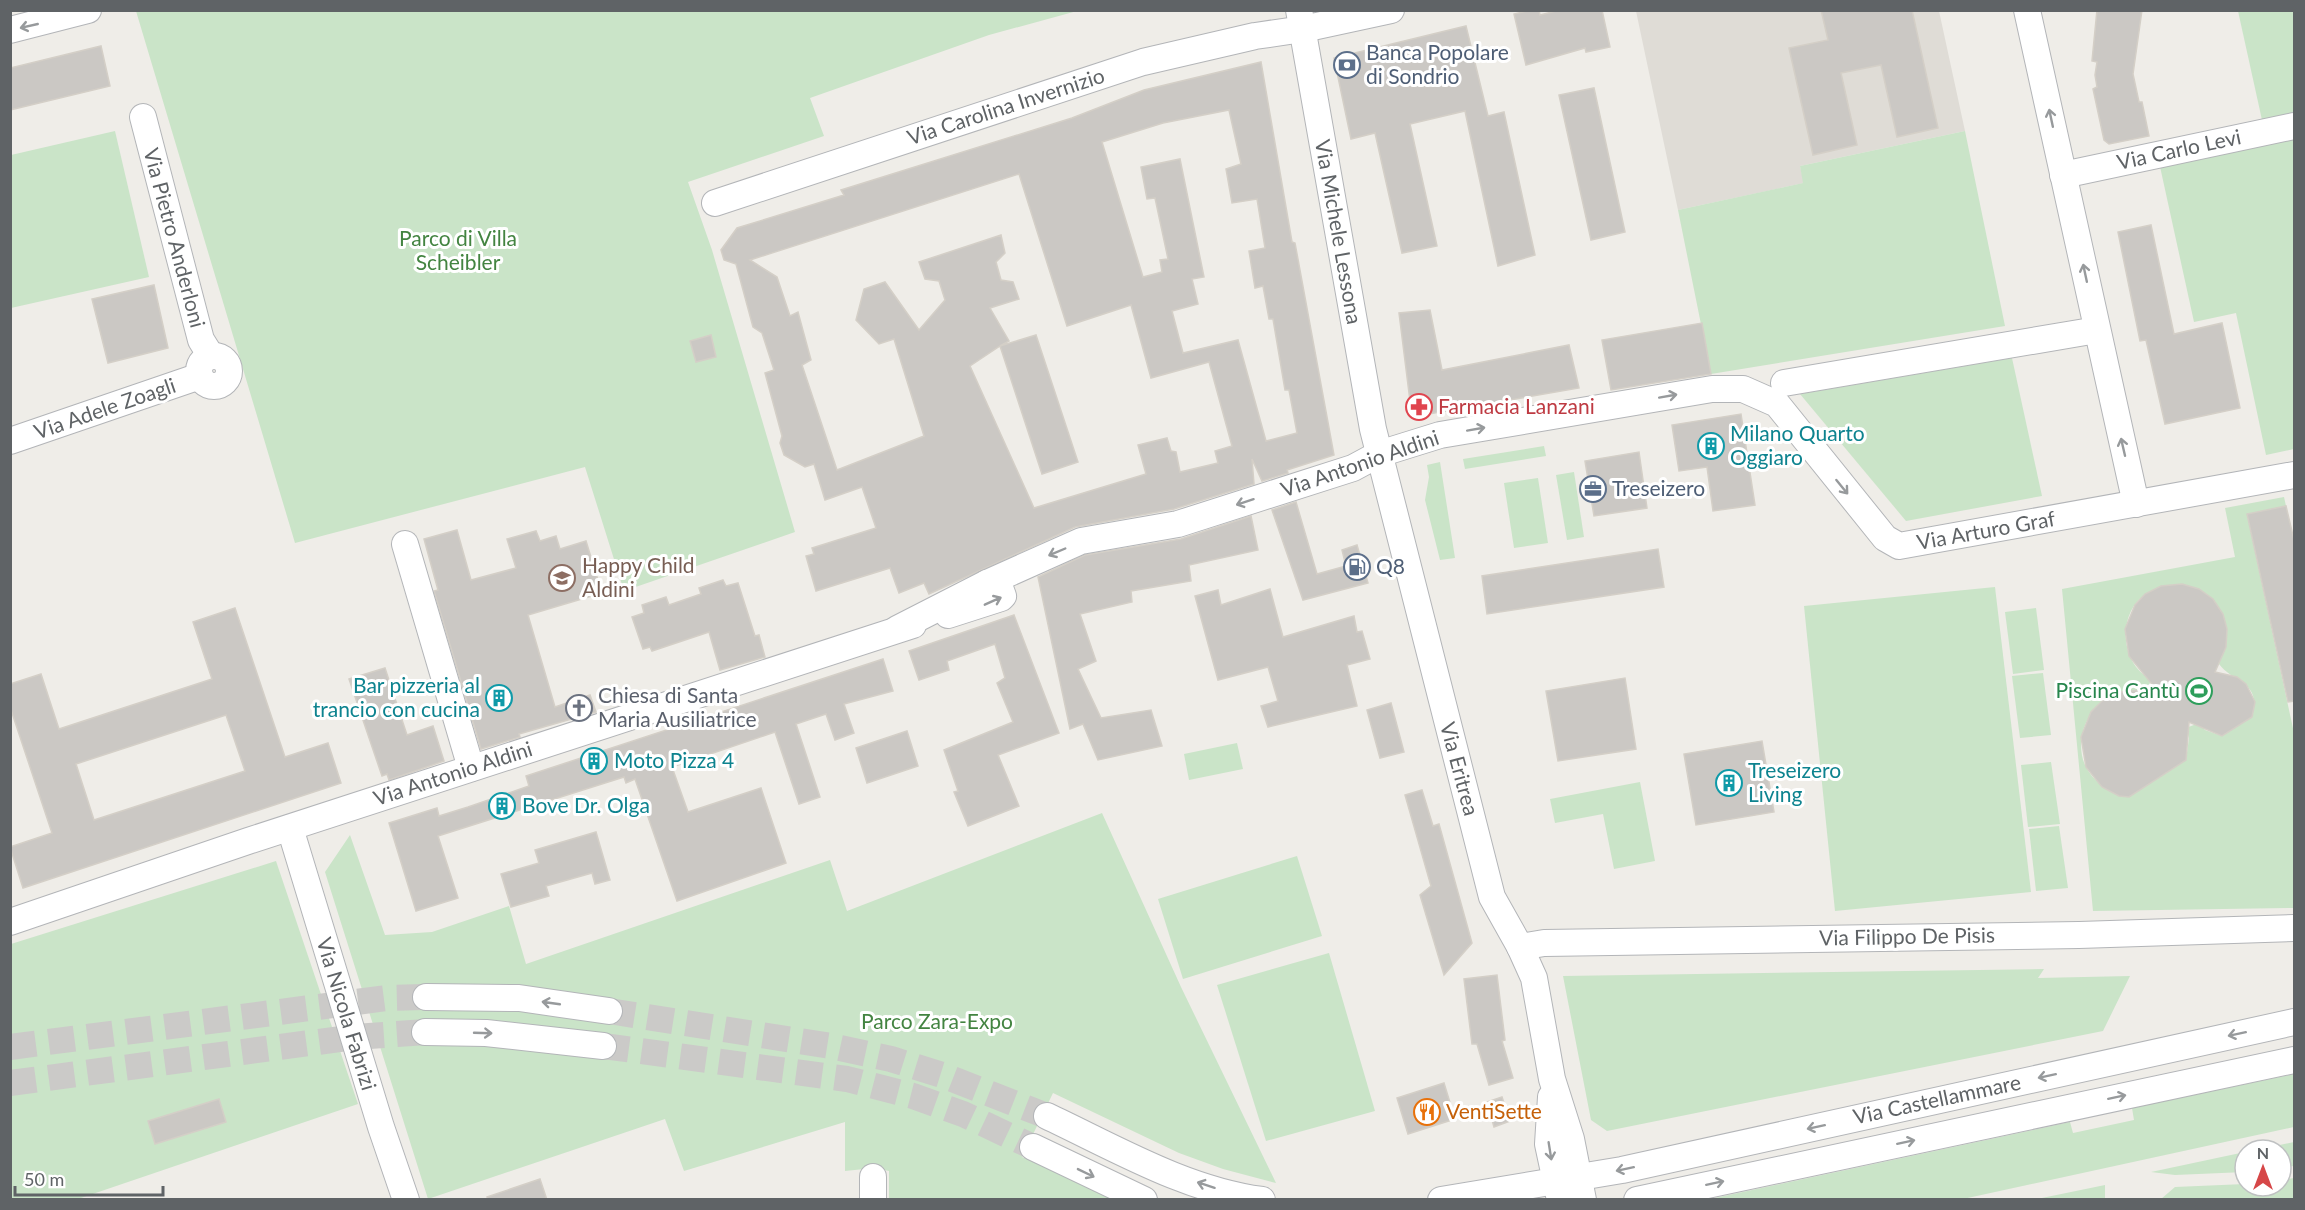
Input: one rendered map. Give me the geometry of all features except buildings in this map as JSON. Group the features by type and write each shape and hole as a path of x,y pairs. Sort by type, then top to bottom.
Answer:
{"street":[{"path":"10,30 88,10"},
{"path":"2027,10 2136,504"},
{"name":"Via Carolina Invernizio","path":"715,203 1143,62 1255,36 1301,20 1375,11"},
{"name":"Via Michele Lessona","path":"1301,20 1379,454"},
{"name":"Via Pietro Anderloni","path":"143,117 201,340 205,366"},
{"name":"Via Carlo Levi","path":"2063,175 2295,126"},
{"path":"1784,383 2097,330"},
{"name":"Via Adele Zoagli","path":"10,441 205,366"},
{"name":"Via Antonio Aldini","path":"10,922 471,768 897,630 987,583 1081,541 1178,524 1353,468 1379,454 1440,435 1712,389 1743,389"},
{"name":"Via Arturo Graf","path":"1743,389 1777,404 1885,538 1899,546 2295,475"},
{"name":"Via Eritrea","path":"1379,454 1492,897 1520,947 1534,978 1552,1079 1548,1144 1570,1189"},
{"path":"405,544 471,768"},
{"name":"Via Nicola Fabrizi","path":"290,828 378,1119 406,1200"},
{"name":"Via Filippo De Pisis","path":"1520,947 1544,943 2079,935 2295,928"},
{"path":"426,997 519,998 609,1011"},
{"name":"Via Castellammare","path":"1441,1200 1570,1189 2295,1022"},
{"path":"425,1032 486,1033 603,1046"},
{"name":"Via Castellammare","path":"1637,1200 2295,1060"},
{"path":"1047,1116 1173,1175 1242,1197 1262,1200"},
{"path":"1033,1147 1144,1200"}],"shaded area":[{"path":"1636,11 1939,11 1965,131 1800,166 1804,183 1678,210"}],"green space":[{"name":"Parco di Villa Scheibler","path":"136,11 1077,11 989,35 810,98 824,136 688,182 712,250 795,532 624,591 585,467 295,543"},
{"path":"2238,11 2294,11 2294,112 2262,120"},
{"path":"115,131 149,277 11,308 11,155"},
{"path":"1965,131 2005,326 1711,374 1678,210 1803,183 1800,166"},
{"path":"2294,136 2294,449 2266,455 2236,313 2194,322 2159,162"},
{"path":"2012,358 2042,496 1906,521 1800,394"},
{"path":"1544,446 1546,456 1465,469 1463,459"},
{"path":"1440,462 1455,558 1440,560 1425,500 1429,477 1427,465"},
{"path":"1574,472 1584,537 1567,540 1556,475"},
{"path":"1538,478 1548,543 1514,548 1504,483"},
{"path":"2284,497 2286,506 2247,515 2294,733 2294,908 2093,911 2062,589 2235,557 2225,508","holes":["2182,584 2207,596 2222,614 2226,637 2219,664 2250,689 2254,705 2252,716 2222,736 2205,730 2199,723 2186,728 2189,738 2186,760 2119,796 2099,783 2085,765 2081,743 2083,732 2092,712 2109,697 2122,692 2147,692 2151,679 2140,671 2133,661 2126,637 2130,612 2137,601 2147,593 2164,586"]},
{"path":"1995,587 2031,892 1835,911 1804,606"},
{"path":"2036,608 2044,670 2013,674 2005,612"},
{"path":"2043,673 2051,735 2020,738 2012,676"},
{"path":"1237,743 1243,769 1189,780 1184,754"},
{"path":"2051,762 2060,824 2028,827 2021,765"},
{"path":"1640,782 1655,861 1614,869 1603,814 1555,823 1550,799"},
{"name":"Parco Zara-Expo","path":"1102,813 1181,987 1276,1183 1223,1169 1179,1153 1053,1093 1022,1157 1120,1199 889,1199 889,1171 874,1168 845,1171 845,1122 684,1171 665,1119 428,1199 325,872 350,835 385,935 432,932 509,906 526,964 830,860 847,911"},
{"path":"2059,826 2068,888 2036,891 2029,829"},
{"path":"1297,856 1322,936 1183,979 1158,899"},
{"path":"276,861 358,1104 78,1199 11,1200 11,944"},
{"path":"1329,953 1375,1111 1266,1141 1217,985"},
{"path":"2044,969 2038,978 2130,976 2103,1031 1607,1131 1591,1120 1563,976"},
{"path":"2294,1074 2294,1127 2243,1138 2233,1138 2233,1140 1963,1199 1710,1199 2070,1122 2073,1133 2134,1120 2132,1108"},
{"path":"2293,1142 2294,1142 2293,1166"},
{"path":"2233,1155 2233,1173 2175,1175 2151,1172"},
{"path":"2293,1178 2294,1199 2161,1199 2175,1187 2233,1185 2233,1198 2293,1198"},
{"path":"2105,1185 2105,1199 2037,1199"}],"tunnel":[{"path":"10,1047 387,998 426,997"},
{"path":"609,1011 831,1046 891,1059 942,1075 1047,1116"},
{"path":"10,1083 355,1037 425,1032"},
{"path":"603,1046 847,1079 913,1096 963,1114 1033,1147"}],"place":[{"name":"Banca Popolare di Sondrio","path":"1347,65"},
{"name":"Farmacia Lanzani","path":"1419,407"},
{"name":"Milano Quarto Oggiaro","path":"1711,446"},
{"name":"Treseizero","path":"1593,489"},
{"name":"Q8","path":"1357,567"},
{"name":"Happy Child Aldini","path":"562,578"},
{"name":"Piscina Cantù","path":"2199,691"},
{"name":"Bar pizzeria al trancio con cucina","path":"499,698"},
{"name":"Chiesa di Santa Maria Ausiliatrice","path":"579,708"},
{"name":"Moto Pizza 4","path":"594,761"},
{"name":"Treseizero Living","path":"1729,783"},
{"name":"Bove Dr. Olga","path":"502,806"},
{"name":"VentiSette","path":"1427,1112"}]}
